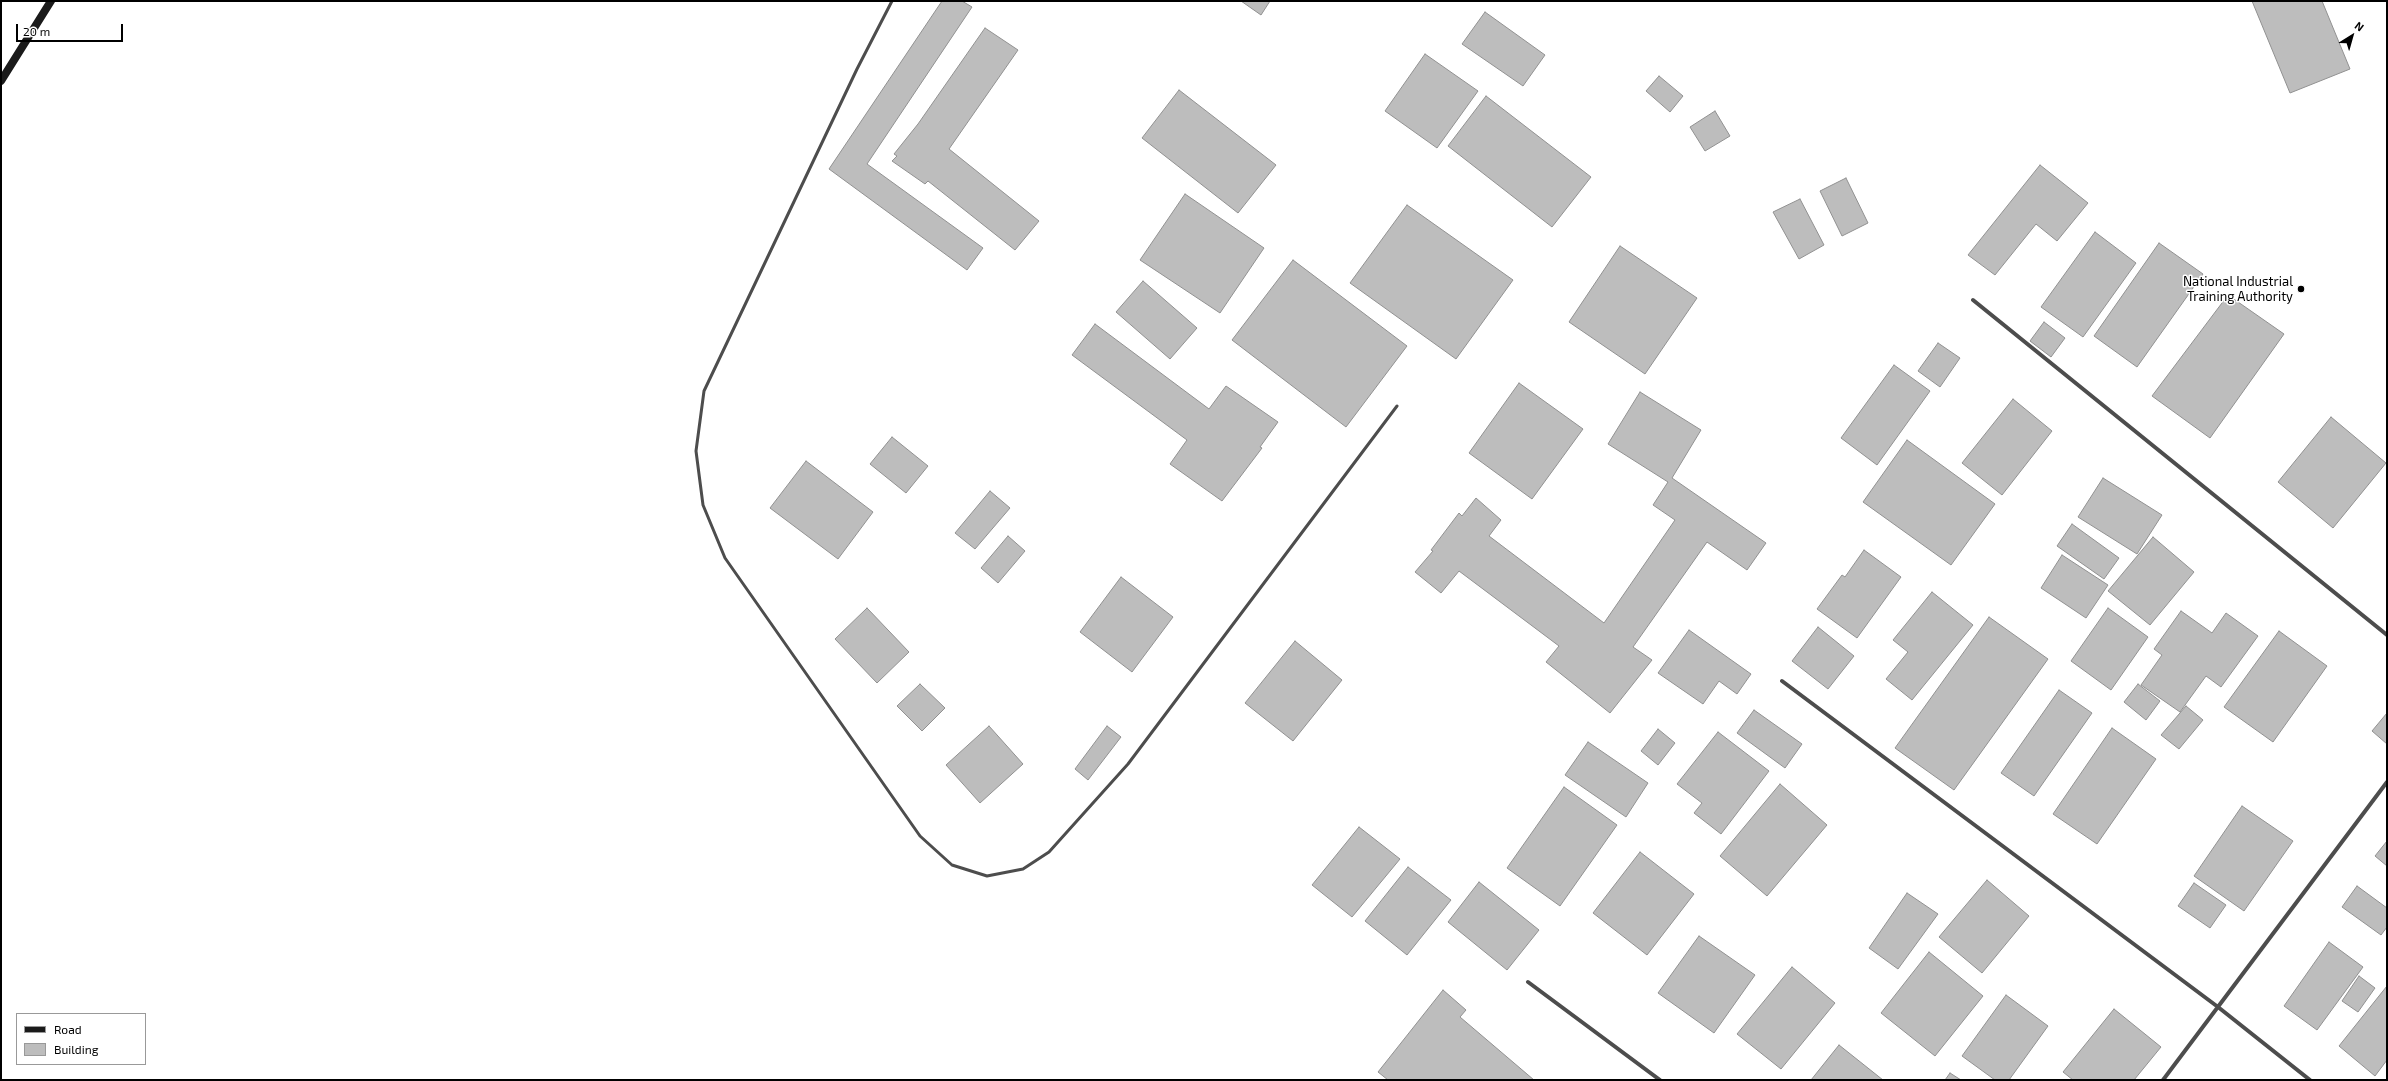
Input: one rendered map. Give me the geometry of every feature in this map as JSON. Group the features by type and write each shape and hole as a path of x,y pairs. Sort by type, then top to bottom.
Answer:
{"main road":[{"path":"1,81 51,1"}],"street":[{"path":"1973,300 2387,634"},
{"path":"1782,681 2218,1007 2310,1080"},
{"path":"2163,1080 2387,782"},
{"path":"1528,982 1660,1080"}],"lane":[{"path":"892,1 857,69 704,391 696,450 702,505 725,558 920,836 952,865 988,876 1023,869 1049,852 1128,764 1397,406"}],"building":[{"path":"942,1 962,1 972,7 867,164 983,248 967,270 829,169"},
{"path":"1241,1 1270,1 1261,15"},
{"path":"2252,1 2322,1 2350,69 2290,93"},
{"path":"1485,12 1545,55 1523,86 1462,44"},
{"path":"985,28 1018,50 949,149 1039,221 1015,250 928,181 925,184 892,161 897,156 894,154 918,124"},
{"path":"1425,54 1478,91 1437,148 1385,111"},
{"path":"1659,76 1683,96 1670,112 1646,91"},
{"path":"1179,90 1276,165 1238,213 1142,138"},
{"path":"1486,96 1591,177 1552,227 1448,146"},
{"path":"1715,111 1730,136 1705,151 1690,127"},
{"path":"2040,165 2088,203 2057,241 2036,224 1995,275 1968,255"},
{"path":"1846,178 1868,223 1842,236 1820,191"},
{"path":"1185,194 1264,248 1220,313 1140,260"},
{"path":"1800,199 1824,245 1799,259 1773,212"},
{"path":"1407,205 1513,280 1456,359 1350,283"},
{"path":"2095,232 2136,263 2083,337 2041,307"},
{"path":"2159,243 2203,274 2137,367 2094,336"},
{"path":"1620,246 1697,298 1645,374 1569,322"},
{"path":"1293,260 1407,346 1346,427 1232,340"},
{"path":"1143,281 1197,328 1170,359 1116,312"},
{"path":"2228,295 2284,334 2210,438 2152,396"},
{"path":"2044,322 2065,338 2051,357 2030,341"},
{"path":"1095,324 1209,409 1226,386 1278,422 1260,447 1262,448 1222,501 1170,464 1187,440 1072,355"},
{"path":"1938,343 1960,358 1940,387 1918,371"},
{"path":"1894,365 1930,391 1877,465 1841,438"},
{"path":"1519,383 1583,429 1532,499 1469,453"},
{"path":"1640,392 1701,430 1672,478 1766,543 1747,570 1707,542 1633,647 1652,660 1610,713 1546,662 1559,646 1459,571 1441,593 1415,572 1433,551 1431,550 1459,513 1462,516 1476,498 1501,520 1489,536 1604,623 1675,520 1653,505 1668,482 1608,444"},
{"path":"2013,399 2052,431 2002,495 1962,463"},
{"path":"2331,417 2386,463 2333,528 2278,482"},
{"path":"892,437 928,466 906,493 870,464"},
{"path":"1907,440 1995,504 1951,565 1863,502"},
{"path":"806,461 873,512 838,559 770,508"},
{"path":"2103,478 2162,515 2137,554 2078,517"},
{"path":"990,491 1010,508 975,549 955,533"},
{"path":"2072,524 2119,558 2104,579 2057,546"},
{"path":"1008,536 1025,551 998,583 981,568"},
{"path":"2153,537 2194,572 2150,625 2108,591"},
{"path":"1864,550 1901,577 1857,638 1817,609 1842,575 1845,577"},
{"path":"2062,555 2108,585 2086,618 2041,588"},
{"path":"1121,577 1173,617 1132,672 1080,632"},
{"path":"1932,592 1973,625 1912,700 1886,679 1908,652 1893,640"},
{"path":"867,608 909,652 877,683 835,639"},
{"path":"2108,608 2148,637 2111,690 2071,661"},
{"path":"2181,611 2212,633 2226,613 2258,636 2221,687 2206,676 2180,712 2141,685 2162,655 2154,649"},
{"path":"1989,617 2048,659 1954,790 1895,748"},
{"path":"1818,627 1854,656 1828,689 1792,661"},
{"path":"1689,630 1751,674 1737,694 1719,681 1703,704 1658,673"},
{"path":"2279,631 2327,666 2273,742 2224,707"},
{"path":"1295,641 1342,680 1293,741 1245,703"},
{"path":"920,684 945,708 922,731 897,706"},
{"path":"2138,684 2160,701 2146,720 2124,702"},
{"path":"2059,690 2092,713 2034,796 2001,773"},
{"path":"2186,706 2203,720 2179,749 2161,735"},
{"path":"1754,710 1802,744 1785,768 1737,733"},
{"path":"2387,713 2387,744 2372,731"},
{"path":"989,726 1023,764 980,803 946,765"},
{"path":"1107,726 1121,737 1088,780 1075,769"},
{"path":"2112,728 2156,759 2097,844 2053,814"},
{"path":"1658,729 1675,743 1658,765 1641,751"},
{"path":"1718,732 1769,771 1721,834 1694,813 1702,803 1677,784"},
{"path":"1588,742 1648,783 1626,817 1565,775"},
{"path":"1780,784 1827,825 1767,896 1720,856"},
{"path":"1564,787 1617,825 1560,906 1507,868"},
{"path":"2242,806 2293,841 2244,911 2194,876"},
{"path":"1359,827 1400,859 1352,917 1312,885"},
{"path":"2387,841 2387,866 2375,856"},
{"path":"1640,852 1694,894 1647,955 1593,913"},
{"path":"1408,867 1451,900 1407,955 1365,921"},
{"path":"1987,880 2029,916 1982,973 1939,937"},
{"path":"1479,882 1539,930 1507,970 1448,922"},
{"path":"2194,883 2226,905 2210,928 2178,906"},
{"path":"2357,886 2387,908 2387,927 2381,935 2342,907"},
{"path":"1907,893 1938,914 1898,969 1869,948"},
{"path":"1699,936 1755,975 1714,1033 1658,993"},
{"path":"2329,942 2363,967 2317,1030 2284,1006"},
{"path":"1929,952 1983,996 1935,1056 1881,1013"},
{"path":"1792,967 1835,1003 1781,1069 1737,1034"},
{"path":"2359,976 2375,988 2358,1012 2342,1001"},
{"path":"2387,986 2387,1060 2375,1076 2339,1046"},
{"path":"1443,990 1466,1010 1460,1017 1534,1080 1388,1080 1378,1072"},
{"path":"2006,995 2048,1026 2009,1080 1995,1080 1962,1056"},
{"path":"2114,1009 2161,1047 2134,1080 2073,1080 2063,1072"},
{"path":"1839,1045 1883,1080 1811,1080"},
{"path":"1950,1073 1961,1080 1945,1080"}],"place":[{"name":"National Industrial Training Authority","path":"2301,289"}]}
